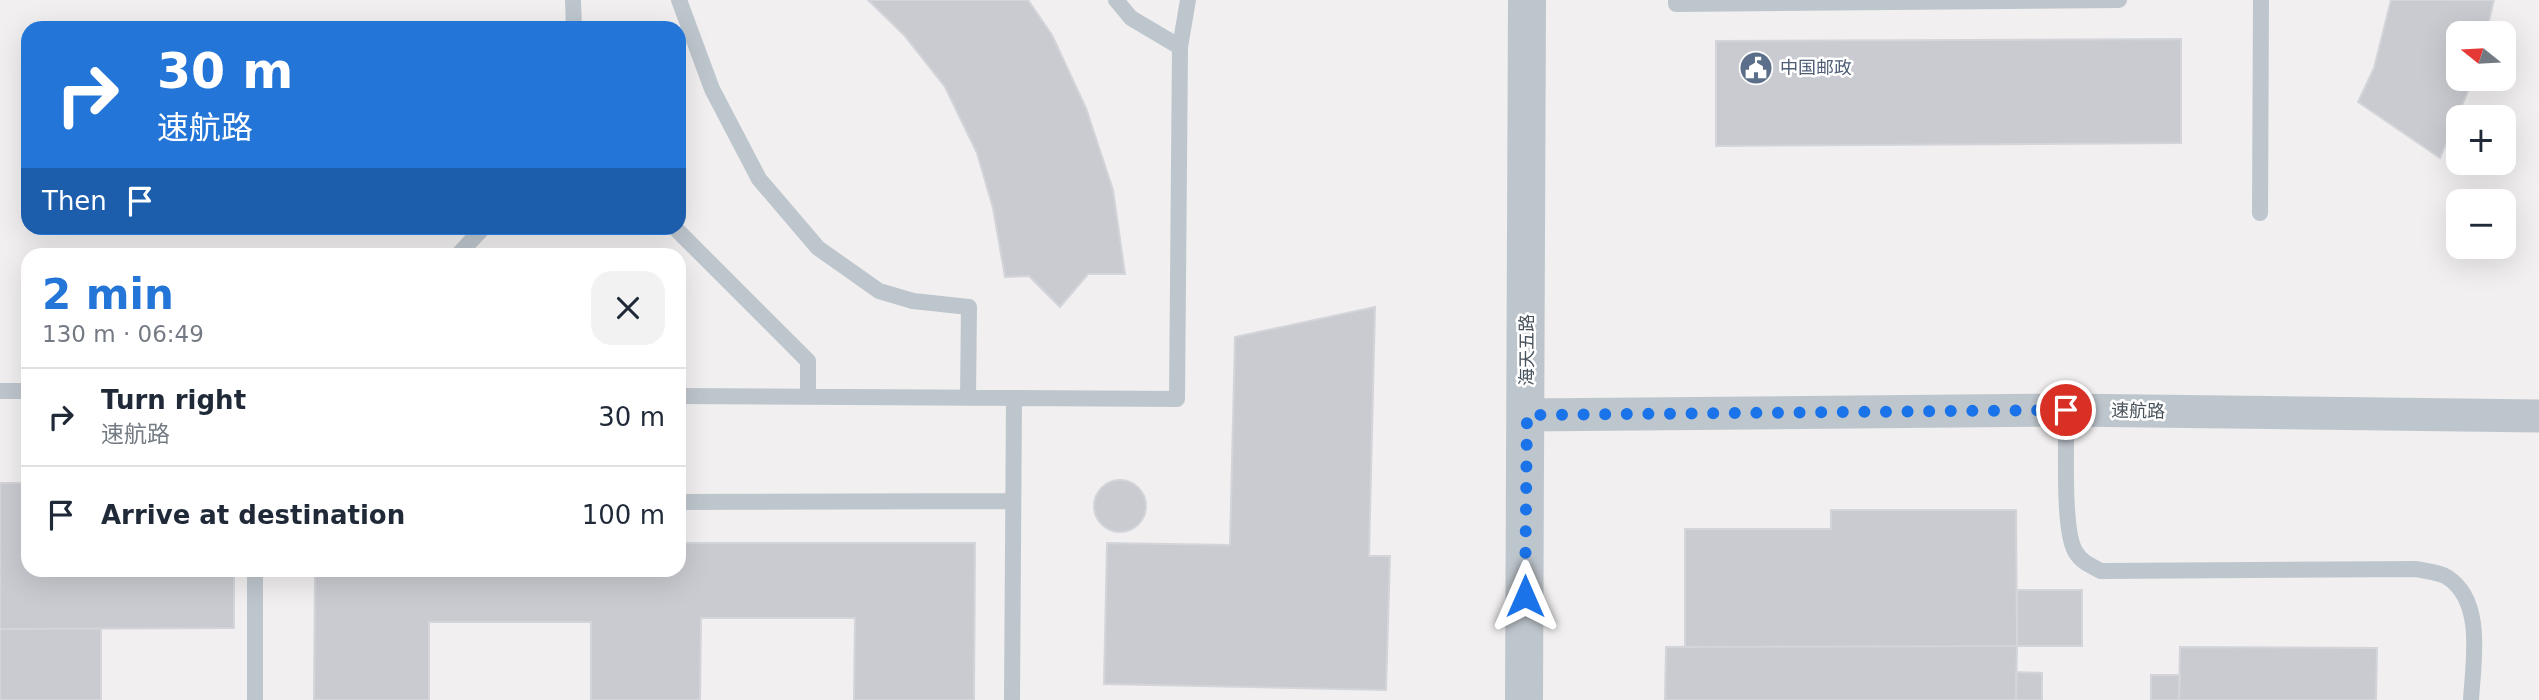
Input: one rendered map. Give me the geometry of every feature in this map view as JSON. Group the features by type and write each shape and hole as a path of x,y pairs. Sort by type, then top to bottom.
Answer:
{"street":[{"name":"海天五路","path":"1524,700 1527,0"},
{"name":"速航路","path":"1527,415 2066,410 2539,416"}],"lane":[{"path":"573,0 574,21"},
{"path":"679,0 712,89 759,179 818,248 879,291 913,301 969,307 968,398"},
{"path":"1116,0 1132,18 1180,47"},
{"path":"686,396 1177,400 1180,47 1188,0"},
{"path":"1676,0 1676,4 2119,0"},
{"path":"2260,213 2261,0"},
{"path":"464,248 476,235"},
{"path":"682,235 808,361 808,397"},
{"path":"0,391 21,391"},
{"path":"1012,700 1014,398"},
{"path":"2066,410 2068,528 2075,551 2085,563 2101,571 2416,569 2447,577 2465,596 2474,622 2471,700"},
{"path":"686,502 1013,501"},
{"path":"255,577 256,700"}],"building":[{"path":"868,0 1028,0 1052,35 1086,108 1113,190 1125,274 1088,274 1060,307 1029,276 1005,277 993,208 977,153 945,87 904,35"},
{"path":"2391,0 2494,0 2489,21 2446,21 2446,91 2468,91 2462,105 2446,105 2446,144 2440,158 2358,102 2374,68"},
{"path":"2181,39 2181,143 1716,146 1716,41"},
{"path":"1375,307 1369,556 1390,556 1386,690 1104,684 1107,543 1230,545 1235,337"},
{"path":"1120,480 1130,482 1138,488 1144,496 1144,516 1138,524 1130,530 1120,532 1110,530 1102,524 1096,516 1094,506 1096,496 1102,488 1110,482"},
{"path":"0,483 21,483 21,577 234,577 234,628 0,629"},
{"path":"1831,510 2016,510 2017,646 1685,647 1685,529 1831,529"},
{"path":"686,543 975,543 974,700 854,700 855,618 701,618 700,700 591,700 591,622 429,622 429,700 314,700 315,577 686,577"},
{"path":"2017,590 2082,590 2082,646 2017,646"},
{"path":"0,629 101,629 101,700 0,700"},
{"path":"2017,646 2016,700 1665,700 1666,647"},
{"path":"2180,647 2377,648 2376,700 2179,700"},
{"path":"2016,672 2042,673 2042,700 2016,700"},
{"path":"2151,675 2180,675 2179,700 2151,700"}],"place":[{"name":"中国邮政","path":"1756,68"}],"route":[{"path":"1525,596 1527,415 2066,410"}]}
